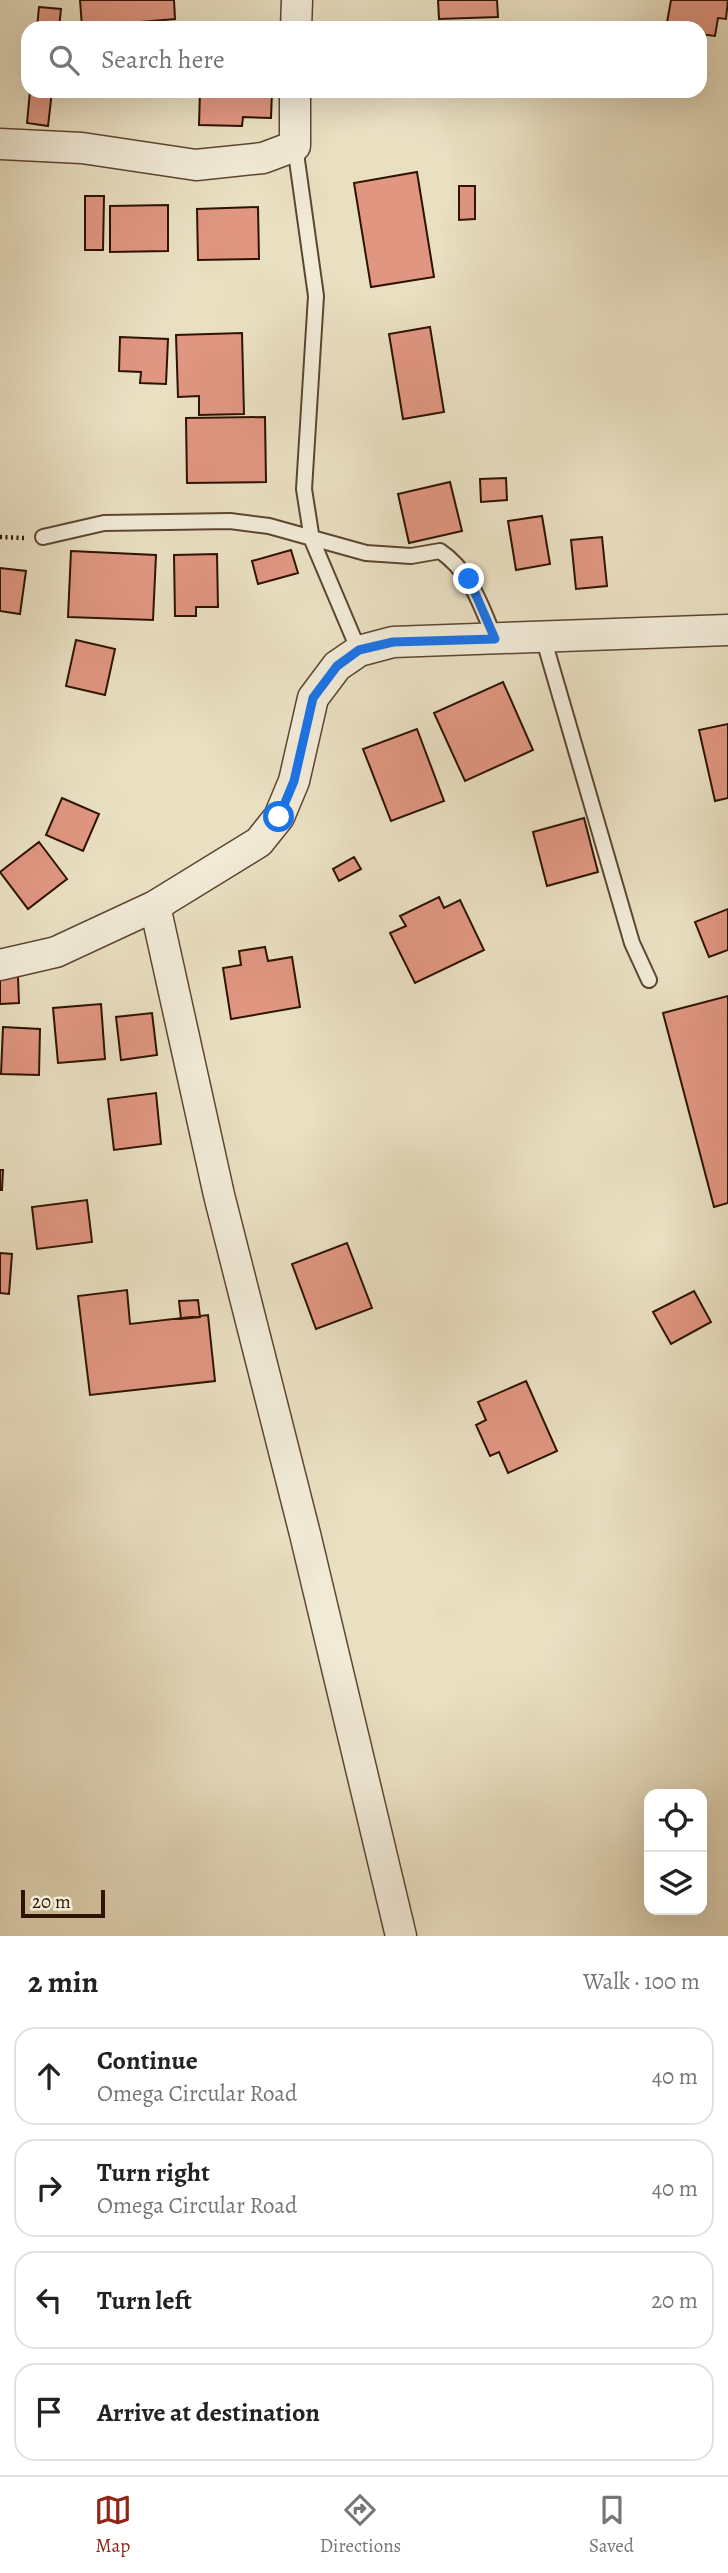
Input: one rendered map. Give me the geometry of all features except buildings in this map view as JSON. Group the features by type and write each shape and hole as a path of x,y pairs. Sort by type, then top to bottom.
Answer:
{"street":[{"path":"296,0 296,21"},
{"path":"0,144 82,148 196,165 263,158 295,146 295,98"},
{"path":"0,965 56,952 155,906 258,842 279,817 294,781 313,698 337,666 359,650 393,642 728,630"},
{"path":"155,906 219,1195 305,1534 401,1936"}],"lane":[{"path":"295,146 316,296 304,489 312,540 359,650"},
{"path":"43,537 104,523 230,522 269,526 366,553 411,556 440,551 456,562 469,579 495,639"},
{"path":"543,637 632,943 649,980"}],"route":[{"path":"279,817 294,781 313,698 337,666 359,650 393,642 495,639 469,579"}]}
